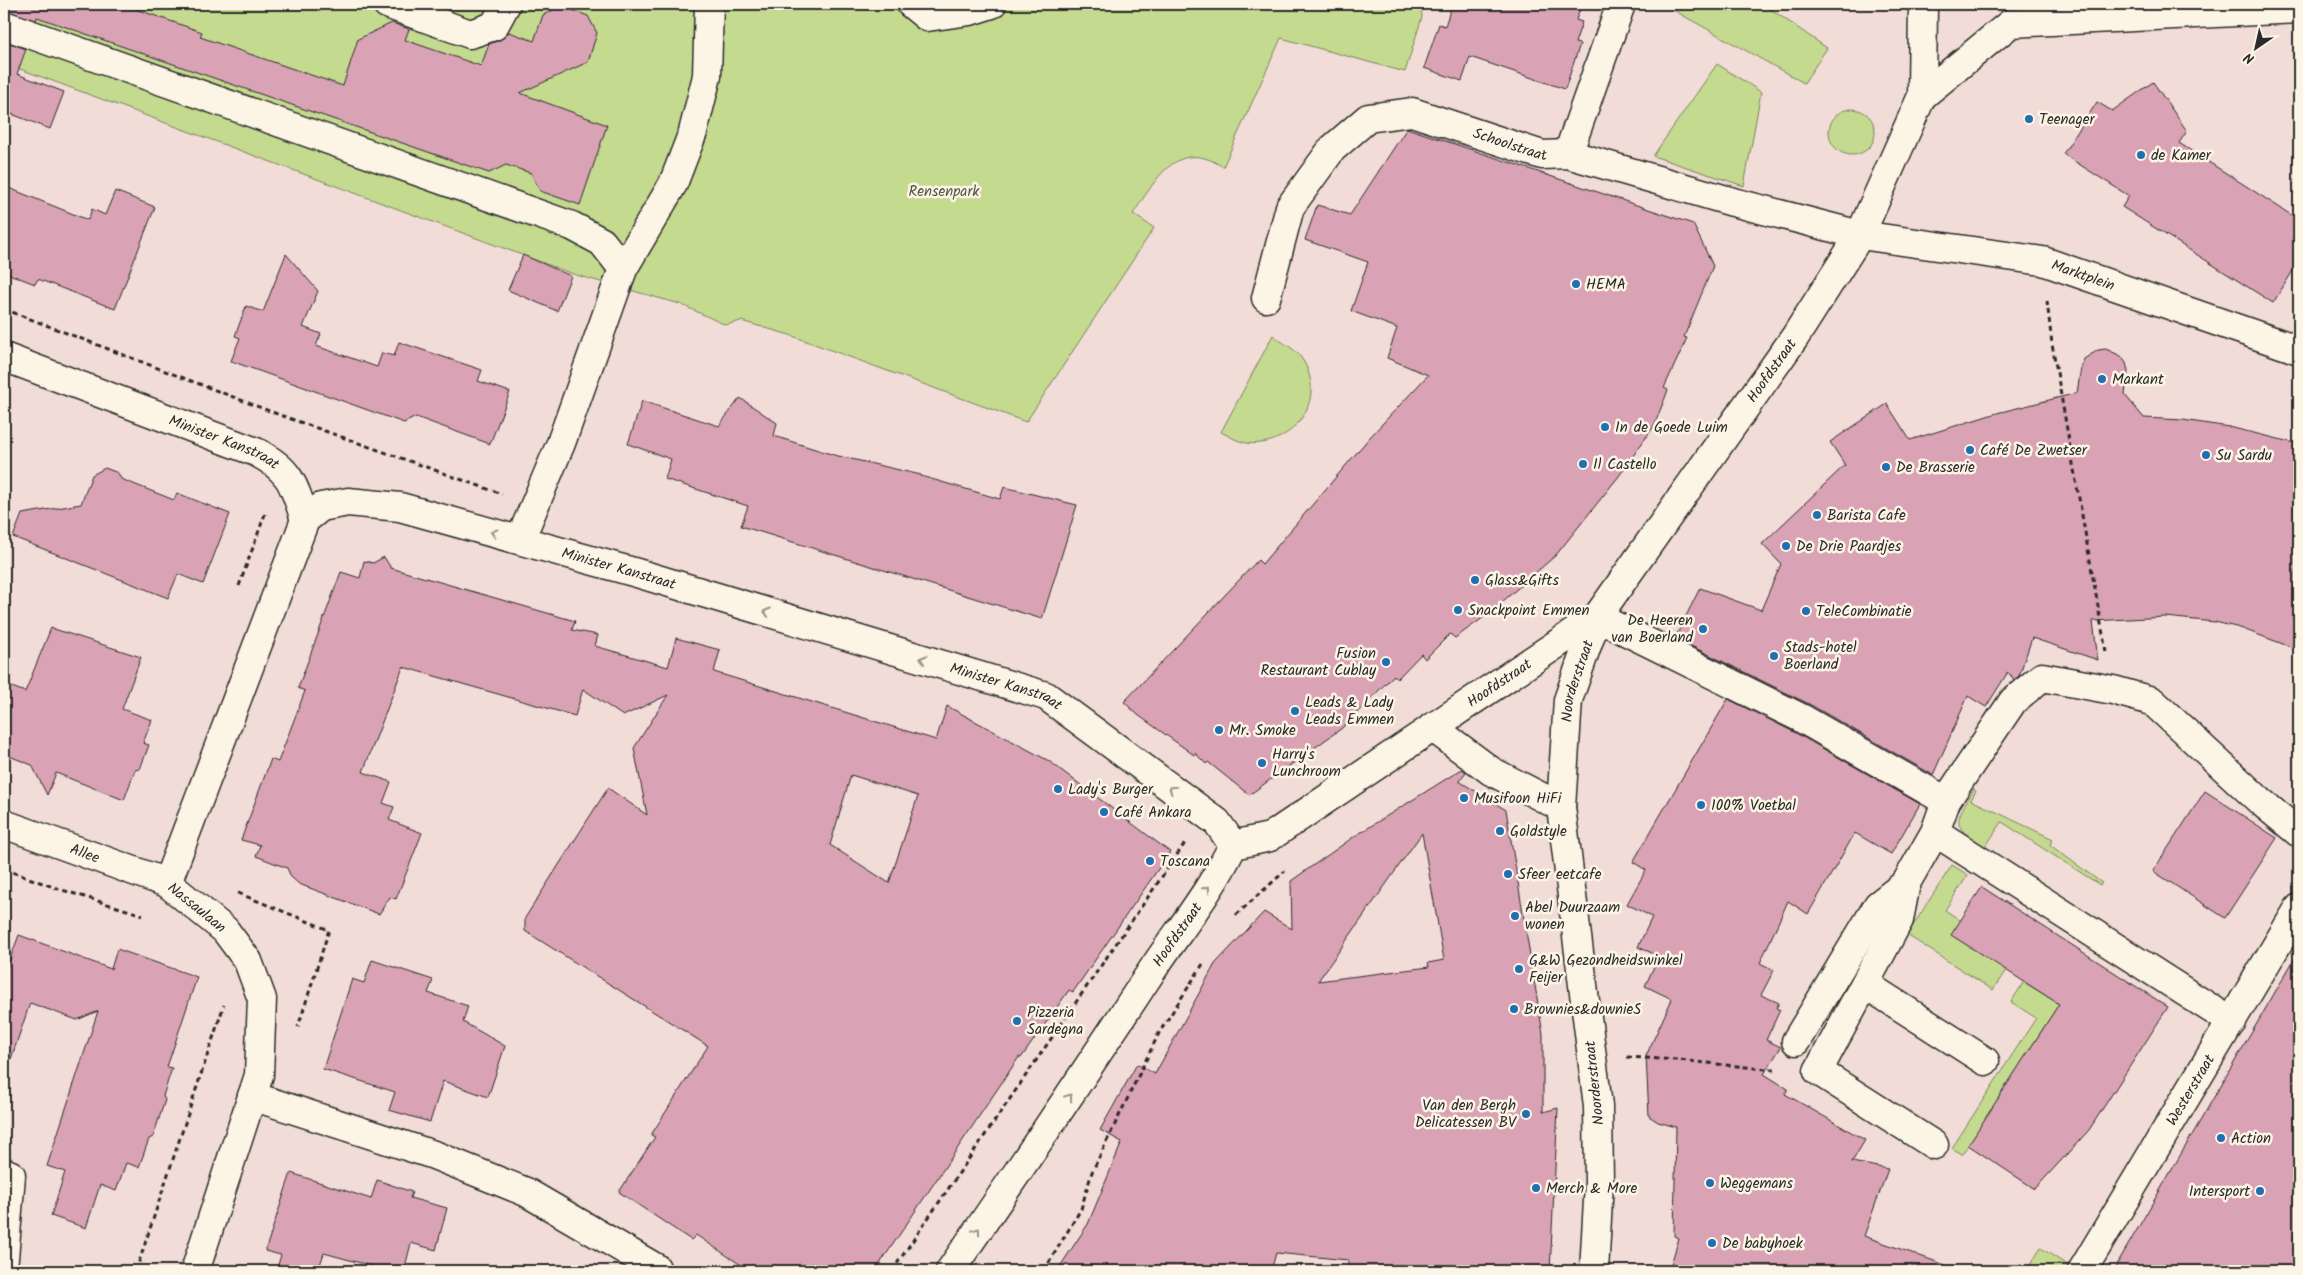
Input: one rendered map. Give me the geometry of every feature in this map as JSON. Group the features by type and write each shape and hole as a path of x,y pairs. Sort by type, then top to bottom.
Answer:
{"street":[{"path":"387,4 470,34 494,26 506,4"},
{"path":"520,540 536,506 561,443 624,269 673,184 694,132 707,76 709,4"},
{"path":"911,4 927,17 970,11 992,4"},
{"path":"1568,154 1622,4"},
{"name":"Hoofdstraat","path":"950,1271 1079,1083 1177,932 1222,867 1233,845 1266,839 1597,617 1795,337 1860,235 1922,96 1922,4"},
{"path":"1922,96 2011,22 2299,9"},
{"path":"4,25 572,226 602,242 624,269"},
{"name":"Schoolstraat","path":"1266,298 1290,206 1332,149 1368,118 1412,112 1542,155 1568,154 1733,202 1860,235"},
{"name":"Marktplein","path":"1860,235 2043,261 2299,350"},
{"name":"Minister Kanstraat","path":"4,357 256,452 275,462 293,485 305,520 321,507 348,502 400,507 520,540 1046,696 1217,822 1233,845"},
{"name":"Nassaulaan","path":"195,1271 259,1075 262,999 248,961 225,930 167,883 305,520"},
{"path":"1597,617 1802,718 1946,801"},
{"name":"Noorderstraat","path":"1594,1271 1600,1183 1598,1106 1561,806 1568,700 1597,617"},
{"path":"1934,1145 1818,1071 1899,920 1906,884 1935,832 1946,801 2012,701 2042,677 2113,690 2152,701 2260,801 2299,832"},
{"path":"1432,727 1490,771 1561,806"},
{"name":"Allee","path":"4,824 167,883"},
{"path":"1935,832 2232,1022"},
{"path":"1796,1040 1878,905 1906,884"},
{"name":"Westerstraat","path":"2082,1271 2299,908"},
{"path":"1865,984 1985,1061"},
{"path":"252,1096 434,1155 526,1192 656,1268"},
{"path":"4,1172 11,1175 4,1258"}],"path":[{"path":"2043,261 2052,344 2113,690"},
{"path":"4,309 290,418 536,506"},
{"path":"236,595 268,505"},
{"path":"892,1271 1206,814"},
{"path":"1234,917 1286,869 1298,861 1278,831"},
{"path":"1177,838 1185,844"},
{"path":"4,869 59,889 148,917"},
{"path":"122,908 138,872"},
{"path":"235,892 329,930 297,1031"},
{"path":"1044,1271 1081,1209 1092,1172 1158,1033 1207,958"},
{"path":"136,1271 225,1002"},
{"path":"1591,1056 1678,1060 1768,1070"}],"green space":[{"name":"Rensenpark","path":"4,4 1421,4 1422,17 1405,72 1281,38 1223,167 1207,159 1193,157 1180,160 1159,176 1141,201 1133,214 1154,228 1026,422 790,335 741,321 726,325 680,304 576,275 4,63"},
{"path":"1680,4 1763,4 1827,48 1804,83 1675,11"},
{"path":"1717,64 1761,92 1744,186 1653,156"},
{"path":"1848,109 1856,109 1865,113 1871,119 1875,132 1871,145 1865,151 1856,155 1848,155 1839,151 1833,145 1829,136 1829,128 1833,119 1839,113"},
{"path":"1273,335 1302,359 1309,375 1311,390 1308,405 1301,419 1291,430 1278,438 1263,443 1246,443 1221,432"},
{"path":"1974,789 1976,791 1971,800 2053,839 2050,845 2102,883 2100,885 2002,822 1985,847 1973,840 1965,834 1959,822 1963,809"},
{"path":"1952,865 1968,875 1945,910 1960,920 2006,970 1993,990 1907,935"},
{"path":"2024,982 2059,1004 1962,1155 1952,1148 2036,1018 2011,1002"},
{"path":"2041,1248 2070,1267 2067,1271 2026,1271"}],"building":[{"path":"4,4 121,4 202,32 200,37 343,86 358,39 392,23 409,29 405,40 481,66 489,44 500,40 509,32 534,41 543,15 561,6 588,16 597,33 588,62 520,93 607,125 580,205 540,191 531,173 506,165 489,173 37,17 36,20 4,10"},
{"path":"1452,4 1582,4 1576,20 1582,22 1575,43 1580,44 1565,89 1470,57 1462,81 1424,68 1439,24 1445,26"},
{"path":"4,41 26,49 17,74 64,92 50,129 4,111"},
{"path":"2153,82 2187,131 2179,143 2299,220 2299,261 2273,303 2122,207 2129,196 2063,154 2097,102 2112,111"},
{"path":"1407,128 1693,224 1713,266 1684,337 1687,338 1664,388 1668,390 1654,426 1619,476 1556,555 1487,615 1455,638 1450,634 1425,659 1421,654 1397,679 1394,675 1342,728 1249,795 1208,762 1206,764 1195,753 1194,755 1138,715 1124,702 1258,560 1262,564 1370,437 1428,375 1387,358 1397,328 1351,311 1368,262 1305,240 1317,205 1350,215"},
{"path":"4,186 88,220 92,209 105,215 115,191 155,207 115,309 38,279 35,284 4,272"},
{"path":"286,254 318,291 303,327 321,334 316,346 377,367 382,353 394,356 399,342 482,370 478,381 510,392 490,444 416,417 404,423 231,361 240,338 235,336 246,306 263,312"},
{"path":"523,255 571,276 557,311 508,290"},
{"path":"2106,349 2121,356 2126,363 2128,371 2125,395 2144,418 2183,420 2229,427 2299,444 2299,650 2240,628 2215,622 2165,617 2093,621 2098,660 2032,638 2019,676 2014,680 2008,672 1986,707 1968,696 1933,775 1809,704 1675,638 1700,588 1761,610 1781,564 1762,544 1845,465 1830,442 1887,404 1910,440 1997,413 2077,393 2084,359 2098,350"},
{"path":"740,398 777,423 774,436 834,455 921,475 1000,499 1004,487 1077,505 1042,619 741,526 748,506 665,479 671,459 628,444 642,401 719,426"},
{"path":"105,468 118,473 121,479 174,500 177,493 230,514 203,584 178,574 168,598 13,537 22,514 81,504 92,475"},
{"path":"384,557 391,568 575,621 572,630 598,635 595,646 668,667 676,638 720,650 714,672 936,740 947,706 1049,761 1170,852 1073,992 1069,990 1021,1058 1019,1057 875,1271 750,1271 696,1235 691,1240 619,1192 655,1137 651,1135 708,1046 525,931 525,918 608,788 647,815 634,748 668,695 623,716 583,689 575,716 403,667 363,772 391,782 383,803 394,807 389,820 422,833 396,899 390,897 379,914 299,884 291,877 287,868 256,856 260,845 241,840 271,759 278,762 305,691 298,688 341,572 360,578 364,561 373,563","holes":["851,775 918,796 889,883 830,845"]},
{"path":"51,628 141,657 122,709 152,720 143,743 149,745 140,769 135,770 124,800 56,773 47,795 32,765 4,754 4,684 25,692"},
{"path":"1728,699 1794,732 1920,804 1891,854 1855,833 1808,914 1788,901 1760,963 1774,970 1761,995 1779,1003 1776,1008 1780,1010 1766,1040 1781,1047 1764,1074 1788,1089 1785,1094 1865,1140 1852,1162 1888,1169 1864,1236 1951,1267 1950,1271 1669,1271 1679,1238 1674,1236 1676,1127 1658,1122 1649,1116 1646,1056 1672,999 1645,986 1659,956 1638,947 1652,917 1627,904 1646,870 1633,862"},
{"path":"1462,769 1466,772 1459,781 1506,810 1543,1034 1543,1112 1558,1108 1550,1271 1348,1271 1348,1260 1276,1253 1271,1271 1057,1271 1088,1224 1122,1142 1100,1130 1137,1064 1155,1074 1215,964 1264,912 1292,929 1291,881 1355,836","holes":["1422,833 1444,960 1428,963 1429,967 1318,981"]},
{"path":"2205,791 2277,838 2225,918 2153,871"},
{"path":"1982,887 2168,1007 2089,1130 2035,1189 1968,1145 2059,1004 1951,935"},
{"path":"19,935 111,969 117,949 197,977 167,1067 172,1068 163,1096 165,1100 153,1137 149,1139 139,1167 126,1163 116,1191 100,1185 86,1228 51,1216 65,1172 47,1166 98,1011 77,1020 30,1003 10,1062 4,1061 4,975"},
{"path":"2299,951 2299,1271 2113,1271"},
{"path":"372,960 433,980 428,993 468,1006 463,1022 505,1046 488,1097 443,1081 430,1122 389,1110 395,1092 323,1069 352,979 364,983"},
{"path":"291,1173 371,1199 377,1180 412,1192 410,1198 447,1208 436,1250 411,1243 404,1271 390,1271 324,1253 318,1271 276,1271 281,1255 265,1251"}],"place":[{"name":"Teenager","path":"2029,119"},
{"name":"de Kamer","path":"2141,155"},
{"name":"HEMA","path":"1576,284"},
{"name":"Markant","path":"2102,379"},
{"name":"In de Goede Luim","path":"1605,427"},
{"name":"Café De Zwetser","path":"1970,450"},
{"name":"Su Sardu","path":"2206,455"},
{"name":"Il Castello","path":"1583,464"},
{"name":"De Brasserie","path":"1886,467"},
{"name":"Barista Cafe","path":"1817,515"},
{"name":"De Drie Paardjes","path":"1786,546"},
{"name":"Glass&Gifts","path":"1475,580"},
{"name":"Snackpoint Emmen","path":"1458,610"},
{"name":"TeleCombinatie","path":"1806,611"},
{"name":"De Heeren van Boerland","path":"1703,629"},
{"name":"Stads-hotel Boerland","path":"1774,656"},
{"name":"Fusion Restaurant Cublay","path":"1386,662"},
{"name":"Leads & Lady Leads Emmen","path":"1295,711"},
{"name":"Mr. Smoke","path":"1219,730"},
{"name":"Harry's Lunchroom","path":"1262,763"},
{"name":"Lady's Burger","path":"1058,789"},
{"name":"Musifoon HiFi","path":"1464,798"},
{"name":"100% Voetbal","path":"1701,805"},
{"name":"Café Ankara","path":"1104,812"},
{"name":"Goldstyle","path":"1500,831"},
{"name":"Toscana","path":"1150,861"},
{"name":"Sfeer eetcafe","path":"1508,874"},
{"name":"Abel Duurzaam wonen","path":"1515,916"},
{"name":"G&W Gezondheidswinkel Feijer","path":"1519,969"},
{"name":"Brownies&downieS","path":"1514,1009"},
{"name":"Pizzeria Sardegna","path":"1017,1021"},
{"name":"Van den Bergh Delicatessen BV","path":"1526,1114"},
{"name":"Action","path":"2221,1138"},
{"name":"Weggemans","path":"1710,1183"},
{"name":"Merch & More","path":"1536,1188"},
{"name":"Intersport","path":"2260,1191"},
{"name":"De babyhoek","path":"1712,1243"}]}
